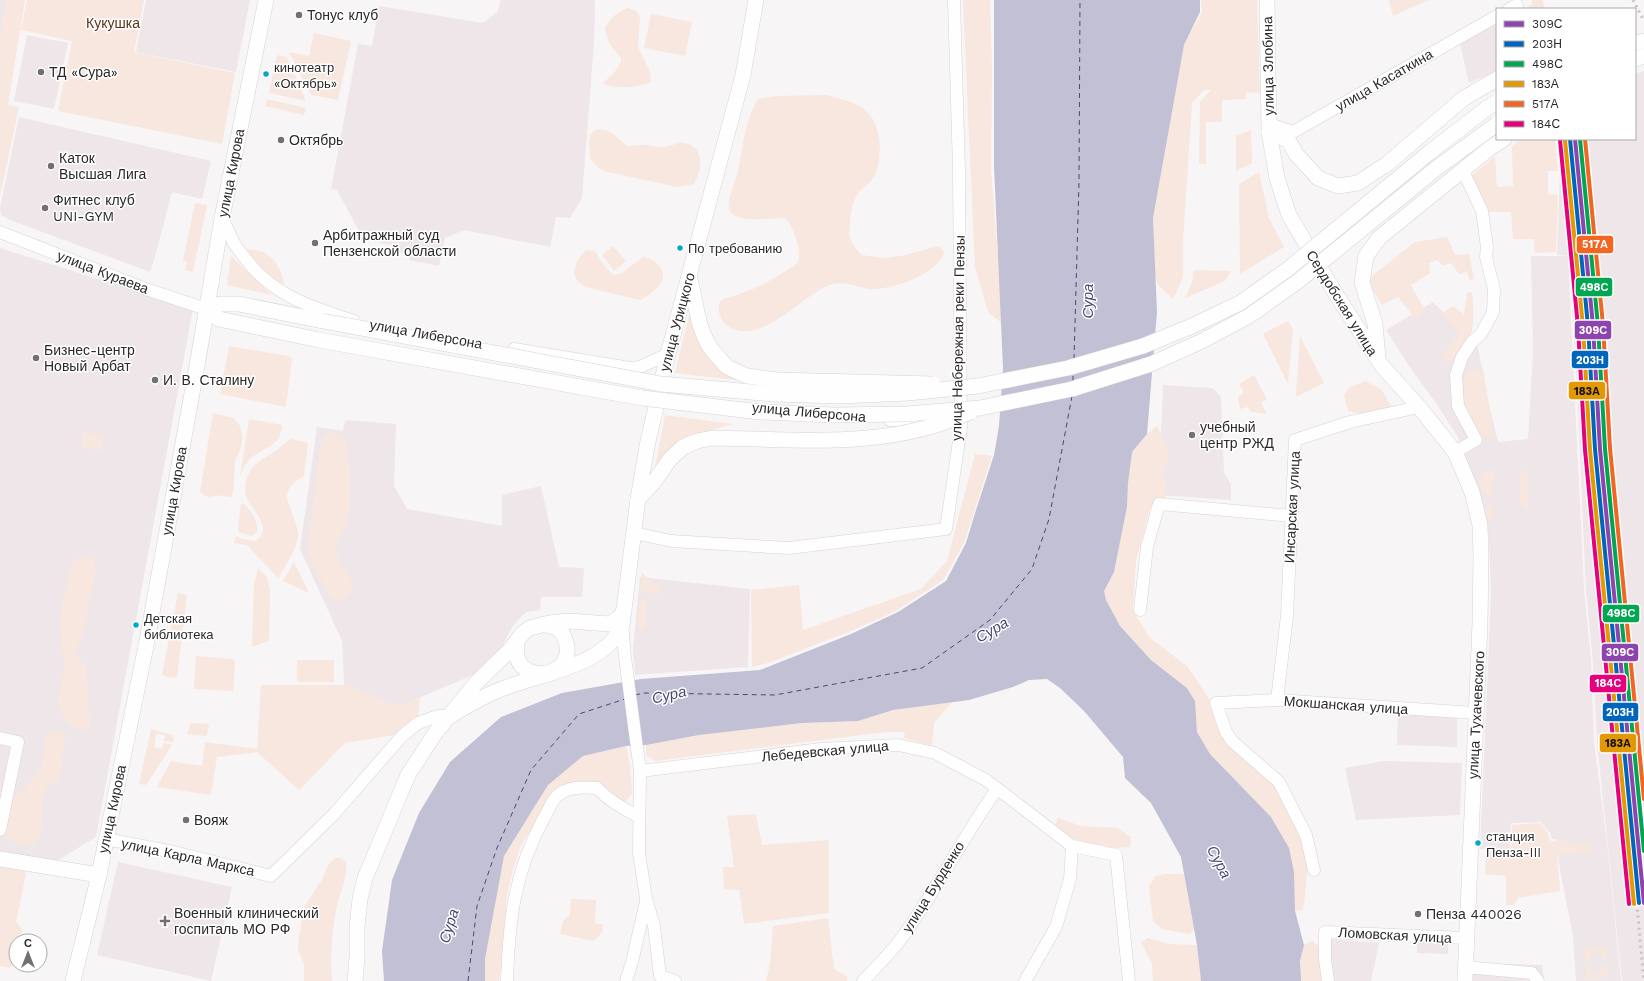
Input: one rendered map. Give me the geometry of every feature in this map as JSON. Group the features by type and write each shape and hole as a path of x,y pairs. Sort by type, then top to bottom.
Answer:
{"main road":[{"name":"улица Кирова","path":"73,981 99,875 146,646 197,366 222,218 266,0"},
{"name":"улица Урицкого","path":"623,618 638,499 647,446 668,354 743,75 756,0"},
{"name":"улица Злобина","path":"1266,0 1269,128"},
{"path":"1269,128 1288,140 1296,154 1318,178 1338,186 1358,183 1386,164 1464,98 1496,81"},
{"path":"206,309 220,304 240,304 323,321 661,384 774,394 840,396 908,394 978,386 1068,368 1143,346 1192,326 1240,303 1288,269 1430,152 1496,103"},
{"path":"206,309 219,319 319,340 642,398 760,412 834,415 907,414 980,408 1072,389 1151,364 1202,341 1249,316 1297,282 1438,167 1496,125"},
{"name":"Сердобская улица","path":"1269,128 1277,178 1289,215 1334,291 1378,360 1419,407 1455,452"},
{"path":"1378,360 1375,324 1362,282 1366,256 1379,238 1490,148 1502,140"},
{"path":"689,276 695,296 699,327 705,340 727,367 747,376 777,380 907,382 978,386"},
{"path":"638,499 654,482 670,458 683,447 698,441 712,438 846,440 877,438 910,432 949,422 980,408"},
{"name":"улица Тухачевского","path":"1455,452 1472,492 1480,525 1481,570 1465,974"},
{"path":"355,981 360,899 365,878 408,775 436,732 472,688 530,628 542,624 569,621 609,624 618,618 623,618 619,634 605,649 578,662 494,692 450,716"},
{"path":"518,639 516,653 520,664 524,668 538,674 552,672 563,664 566,659 566,641 560,630 556,627 542,624"},
{"path":"0,859 99,875"},
{"path":"357,956 360,981"}],"street":[{"name":"улица Набережная реки Пензы","path":"634,533 671,541 789,548 946,529 960,427 959,170 954,0"},
{"name":"улица Касаткина","path":"1269,128 1293,132 1496,17"},
{"path":"1455,452 1476,440 1458,406 1456,375 1462,357 1472,342 1481,334 1493,312 1494,289 1486,257 1487,247 1482,211 1463,171"},
{"name":"улица Либерсона","path":"222,218 234,244 252,267 268,282 286,295 310,307 357,322 630,368 640,367 668,354"},
{"name":"улица Кураева","path":"0,232 146,289 206,309"},
{"name":"улица Либерсона","path":"658,398 960,427"},
{"name":"Инсарская улица","path":"1277,700 1287,616 1296,440 1350,422 1419,407"},
{"path":"1140,610 1147,547 1159,504 1291,516"},
{"path":"623,618 625,657 640,771 639,853 646,898 654,926 660,976 674,981"},
{"name":"Мокшанская улица","path":"1314,870 1306,835 1279,782 1232,741 1226,732 1216,703 1277,700 1476,713"},
{"name":"улица Карла Маркса","path":"106,839 174,852 271,876 334,814 402,736 418,723 438,716 450,716"},
{"path":"0,738 18,742 0,830"},
{"name":"Лебедевская улица","path":"640,771 821,749 898,745 935,753 986,780 1072,846 1116,855 1129,981"},
{"path":"507,981 508,942 513,903 522,868 535,835 556,797 568,789 582,787 597,788 604,796 639,817"},
{"name":"улица Бурденко","path":"863,981 899,941 943,874 976,819 997,789"},
{"path":"1025,981 1056,927 1070,880 1072,846"},
{"path":"626,981 632,962 646,898"},
{"name":"Ломовская улица","path":"1328,981 1325,932 1466,938"},
{"path":"1465,974 1532,973 1538,981"}],"shaded area":[{"path":"0,0 7,0 0,37"},
{"path":"146,0 250,0 236,72 136,52"},
{"path":"501,0 595,0 594,43 582,198 570,218 556,217 550,247 464,230 445,238 439,266 409,260 410,254 398,252 398,246 371,241 359,231 337,190 331,189 358,44 372,46 379,6 483,23 497,12"},
{"path":"1496,21 1496,71 1469,83 1460,44"},
{"name":"ТД «Сура»","path":"27,35 68,43 54,109 14,101"},
{"path":"1644,71 1644,981 1622,981 1597,742 1593,662 1586,590 1569,256 1557,255 1560,172 1557,140 1636,140 1636,74"},
{"path":"19,117 211,161 202,199 172,192 150,272 13,221 1,215 0,208"},
{"path":"0,248 193,309 96,837 55,862 0,852"},
{"path":"1531,256 1568,256 1584,590 1591,661 1594,742 1607,843 1621,981 1576,981 1573,936 1560,870 1556,839 1552,839 1550,833 1541,822 1511,823 1510,849 1480,849 1491,596 1489,536 1473,478 1459,439 1386,330 1433,302 1478,347 1498,442 1528,439 1533,353"},
{"name":"учебный центр РЖД","path":"1163,385 1213,388 1221,397 1224,473 1231,484 1231,500 1159,495"},
{"path":"345,420 396,424 394,486 407,509 502,526 502,495 541,486 559,567 584,568 582,597 541,597 540,610 526,612 515,623 507,636 501,652 482,671 405,704 393,704 344,685 342,641 300,549 317,427 343,431"},
{"path":"640,577 750,589 748,667 635,675 633,649"},
{"path":"1398,712 1457,714 1457,747 1397,745"},
{"path":"1383,761 1462,763 1460,815 1356,820 1345,768"},
{"name":"Военный клинический госпиталь МО РФ","path":"118,862 232,887 211,981 97,955"},
{"path":"1327,939 1379,943 1371,981 1330,981"},
{"path":"1417,941 1448,942 1448,954 1417,953"},
{"path":"1473,963 1542,965 1544,981 1473,981"}],"green space":[{"path":"7,0 25,0 8,105 19,107 0,196 0,36"},
{"name":"Кукушка","path":"27,0 144,0 134,52 235,73 222,144 58,111 72,41 21,30"},
{"path":"963,0 990,0 992,68 991,168 1003,324 988,312 975,267"},
{"path":"1201,0 1257,0 1260,93 1246,92 1246,99 1222,100 1222,122 1206,122 1206,164 1199,164 1200,102 1211,90 1204,90 1192,103 1183,241 1183,277 1173,299 1158,285 1155,277 1153,218 1184,45 1202,12"},
{"path":"1389,0 1428,0 1393,16"},
{"path":"1532,0 1543,0 1544,8 1527,8 1532,4"},
{"path":"627,8 636,11 640,18 638,47 650,72 651,81 635,86 608,86 604,84 604,82 614,73 621,62 621,58 609,43 605,29 614,16"},
{"path":"651,14 692,22 685,56 644,48"},
{"path":"314,33 351,41 338,100 311,95 289,52 309,56"},
{"path":"277,55 287,57 306,101 269,93"},
{"path":"827,95 860,106 870,115 878,131 880,149 878,167 871,181 859,192 852,210 849,233 851,241 855,247 862,255 884,258 901,256 939,246 944,252 940,260 933,267 924,274 912,280 878,289 869,289 838,283 833,284 809,297 770,324 757,329 744,331 731,328 723,321 719,313 719,305 721,301 764,284 794,266 799,259 797,241 787,220 783,218 757,219 738,217 731,212 730,209 730,198 737,175 744,136 753,108 758,99 776,96"},
{"path":"267,99 306,108 304,115 265,106"},
{"path":"596,129 611,132 627,146 643,145 668,147 679,143 687,144 693,147 700,157 699,170 694,184 677,187 604,171 590,158 590,135"},
{"path":"1251,130 1252,163 1236,171 1236,136"},
{"path":"1520,140 1555,140 1558,171 1548,171 1548,194 1558,195 1556,252 1535,253 1534,239 1513,239 1511,212 1485,212 1472,175 1495,156 1497,187 1513,186 1512,146"},
{"path":"1259,172 1269,218 1284,247 1240,274 1239,184"},
{"path":"195,203 207,205 193,272 185,270 187,262 183,261"},
{"path":"1447,237 1455,255 1469,254 1474,279 1470,280 1467,272 1459,274 1451,263 1442,266 1438,260 1429,263 1430,273 1411,285 1426,312 1416,319 1398,297 1382,305 1369,283 1372,276 1415,242"},
{"path":"613,246 626,261 614,271 602,255"},
{"path":"247,249 260,251 271,257 280,270 284,285 258,265"},
{"path":"586,250 595,251 606,268 615,275 622,273 643,257 650,259 654,261 662,270 662,280 654,291 639,300 586,287 578,282 574,273 577,261"},
{"path":"231,256 272,295 227,285"},
{"path":"1193,270 1231,271 1225,281 1185,298 1193,280"},
{"path":"1472,292 1473,326 1465,350 1459,356 1445,362 1441,356 1460,333 1443,315 1445,311 1453,306 1464,314 1467,293"},
{"path":"691,307 727,374 736,380 675,373"},
{"path":"1288,321 1293,329 1288,384 1263,334"},
{"path":"1300,336 1324,383 1296,397"},
{"path":"229,346 289,356 292,359 286,407 220,394"},
{"path":"1483,368 1494,437 1482,436 1468,432 1458,384 1466,373"},
{"path":"1254,375 1267,400 1261,402 1267,414 1251,412 1248,407 1240,409 1238,397 1244,393 1239,384"},
{"path":"1365,381 1381,389 1391,406 1376,413 1359,413 1348,411 1344,395 1349,388"},
{"path":"213,413 234,418 240,426 242,434 242,443 235,461 232,497 208,497 200,492"},
{"path":"665,415 733,424 694,436 654,473"},
{"path":"249,419 283,425 279,438 272,445 252,457 244,466 240,477"},
{"path":"1157,426 1168,450 1168,461 1162,476 1166,484 1166,499 1157,498 1150,508 1136,561 1133,610 1149,637 1188,667 1211,702 1216,725 1226,742 1275,785 1301,834 1308,865 1302,910 1295,911 1294,872 1245,790 1210,754 1197,732 1195,701 1187,688 1151,660 1120,626 1106,600 1104,591 1114,572 1127,507 1132,452 1147,434"},
{"path":"83,432 104,435 101,451 81,447"},
{"path":"327,433 338,434 344,438 347,444 350,466 349,517 346,527 337,542 336,549 340,562 352,582 351,592 345,599 337,600 330,597 309,558 308,544 321,441"},
{"path":"292,439 308,443 304,476 290,487 287,493 287,499 297,528 297,543 278,578 247,545 234,543 236,536 242,539 256,541 261,536 263,531 260,518 248,501 245,492 245,485 249,473 262,459"},
{"path":"975,454 992,456 964,543 943,580 896,611 851,631 768,663 752,667 751,590 799,585 803,630 921,589 947,561"},
{"path":"1486,470 1494,470 1493,496 1482,492 1479,479"},
{"path":"1520,471 1529,471 1528,512 1519,503"},
{"path":"1492,503 1493,522 1485,521 1483,512"},
{"path":"241,504 244,504 247,507 256,521 257,532 251,536 239,532 238,529"},
{"path":"81,557 92,558 96,569 94,583 87,604 87,622 75,655 86,665 90,725 88,731 75,727 68,722 60,711 58,702 63,669 61,626 62,602 72,563 74,560"},
{"path":"294,562 309,593 283,581"},
{"path":"258,568 267,577 270,589 269,641 252,647 254,585"},
{"path":"642,573 661,589 660,594 640,592"},
{"path":"178,593 187,595 177,677 170,678 162,675"},
{"path":"640,599 647,600 645,630 637,629"},
{"path":"196,656 233,659 235,662 233,691 194,689"},
{"path":"297,660 334,660 334,682 297,682"},
{"path":"261,685 344,685 393,704 405,704 420,698 418,723 406,733 345,743 299,790 257,752 217,757 211,795 157,787 171,761 202,766 205,742 257,749"},
{"path":"953,701 934,723 932,746 904,738 905,732 886,732 655,761 646,755 646,745 699,735 802,723 858,721 893,710"},
{"path":"191,723 209,724 207,736 187,734"},
{"path":"151,729 172,735 174,742 164,741 165,735 156,734 154,747 162,749 164,743 172,745 146,785 139,784"},
{"path":"55,730 63,731 66,735 60,777 47,788 43,799 41,833 39,837 36,842 28,846 23,846 13,842 5,836 4,830 12,798 21,792 41,768 44,744 49,732"},
{"path":"626,746 630,765 632,794 624,803 599,784 552,796 521,845 506,899 506,935 499,981 485,981 485,959 504,856 548,785 583,756"},
{"path":"756,814 762,845 829,840 829,913 744,924 739,890 724,889 723,867 734,867 727,816"},
{"path":"1058,818 1081,826 1117,828 1131,837 1130,847 1101,849 1065,835 1055,826"},
{"path":"1540,823 1548,833 1550,841 1569,841 1570,844 1590,844 1590,852 1557,855 1560,891 1518,898 1514,905 1506,905 1506,876 1485,874 1486,852 1511,850 1512,825"},
{"path":"335,858 341,858 346,862 346,874 337,904 333,928 331,954 332,981 304,981 304,964 298,950 304,907 323,878 328,865"},
{"path":"0,867 24,870 26,874 16,922 22,929 21,933 8,933 8,968 0,966"},
{"path":"1166,874 1184,874 1194,930 1189,934 1162,929 1153,921 1149,887 1155,876"},
{"path":"571,899 596,900 595,924 603,924 603,931 594,941 560,934 563,921 570,915"},
{"path":"828,918 834,969 848,977 847,981 766,981 770,964 773,926"},
{"path":"1148,938 1168,944 1197,945 1201,981 1153,981 1152,963 1141,942"},
{"path":"1312,941 1320,947 1323,981 1301,981 1300,968 1304,945"},
{"path":"1607,947 1607,959 1603,960 1598,952 1592,953 1588,961 1585,961 1584,948"},
{"path":"1604,964 1607,964 1608,977 1587,979 1586,966 1589,966 1594,974 1599,974"}],"water":[{"name":"Сура","path":"994,0 1200,0 1200,12 1184,45 1153,218 1157,312 1147,434 1132,452 1127,507 1114,572 1104,591 1106,600 1120,626 1151,660 1187,688 1195,701 1197,732 1210,754 1271,817 1289,848 1294,872 1295,911 1304,945 1300,961 1301,981 1201,981 1197,945 1181,857 1151,803 1125,778 1123,757 1084,711 1060,688 1047,679 1029,680 1013,687 969,700 893,710 858,721 802,723 699,735 646,745 626,746 583,756 548,785 504,856 485,959 485,981 384,981 382,951 392,880 419,813 450,762 501,717 562,693 641,679 760,670 851,634 898,612 946,581 966,543 994,455 999,426 1003,368 994,166"}],"ferry route":[{"path":"1074,359 1079,182 1080,0"},
{"path":"1073,375 1073,381"},
{"path":"635,695 644,693 775,695 922,668 990,620 1032,569 1049,519 1072,396"},
{"path":"468,981 477,906 497,848 531,770 579,714 625,699"}],"railway":[{"path":"1633,0 1644,21"},
{"path":"1587,342 1594,449 1644,981"}],"transit line":[{"name":"184С","path":"1560,140 1578,327 1585,450 1629,904"},
{"name":"183А","path":"1565,140 1583,327 1590,450 1634,904"},
{"name":"203Н","path":"1570,140 1588,326 1595,449 1639,903"},
{"name":"309С","path":"1575,140 1593,326 1600,449 1644,903"},
{"name":"498С","path":"1580,140 1598,326 1605,449 1644,851"},
{"name":"517А","path":"1585,140 1603,325 1610,448 1644,799"}],"place":[{"name":"Тонус клуб","path":"299,15"},
{"name":"ТД «Сура»","path":"41,72"},
{"name":"кинотеатр «Октябрь»","path":"266,74"},
{"name":"Октябрь","path":"281,140"},
{"name":"Каток Высшая Лига","path":"51,166"},
{"name":"Фитнес клуб UNI-GYM","path":"45,208"},
{"name":"Арбитражный суд Пензенской области","path":"315,243"},
{"name":"По требованию","path":"680,248"},
{"name":"Бизнес-центр Новый Арбат","path":"36,358"},
{"name":"И. В. Сталину","path":"155,380"},
{"name":"учебный центр РЖД","path":"1192,435"},
{"name":"Детская библиотека","path":"136,625"},
{"name":"Вояж","path":"186,820"},
{"name":"станция Пенза-III","path":"1478,843"},
{"name":"Пенза 440026","path":"1418,914"},
{"name":"Военный клинический госпиталь МО РФ","path":"165,921"}]}
